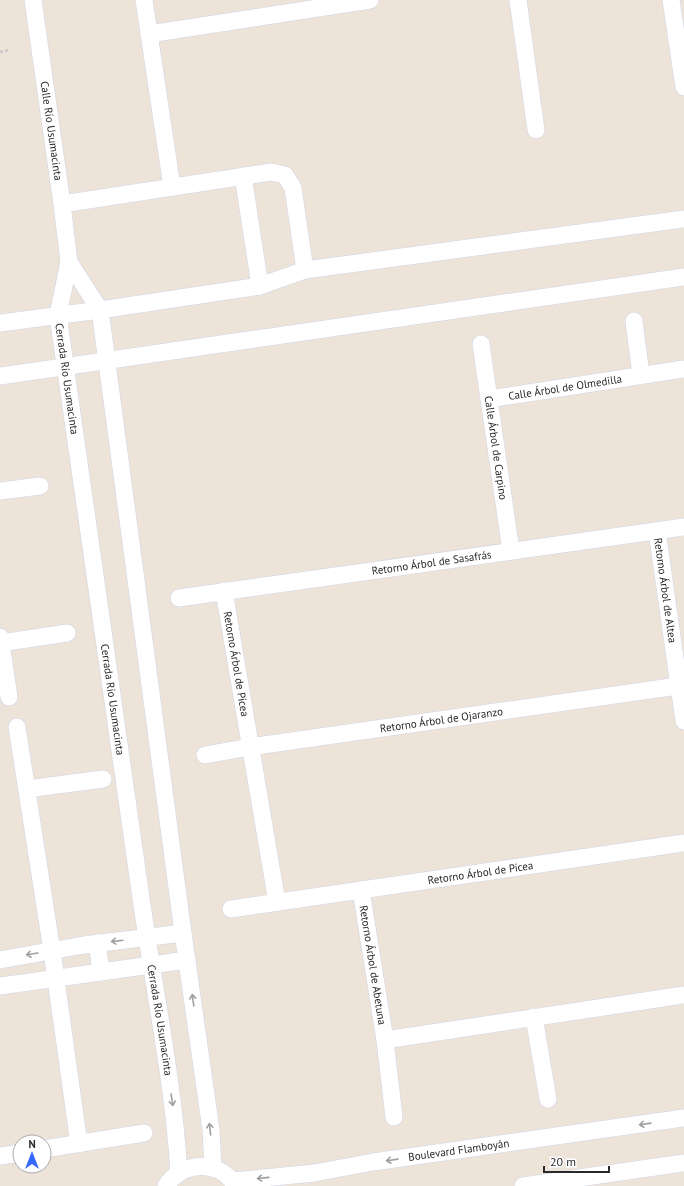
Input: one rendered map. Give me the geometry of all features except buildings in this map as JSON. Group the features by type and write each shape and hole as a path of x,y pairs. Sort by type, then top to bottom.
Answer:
{"street":[{"name":"Calle Río Usumacinta","path":"33,0 69,262"},
{"path":"144,0 172,187"},
{"path":"149,34 370,0"},
{"path":"518,0 536,130"},
{"path":"671,0 684,87"},
{"path":"62,204 271,172 285,175 293,188 305,270"},
{"path":"243,176 260,286"},
{"path":"0,323 100,310 260,286 305,270 684,219"},
{"path":"69,262 100,310 183,933 211,1130 213,1168"},
{"name":"Cerrada Río Usumacinta","path":"69,262 58,315 146,937 173,1106 179,1173"},
{"path":"0,376 684,278"},
{"path":"634,321 641,375"},
{"name":"Calle Árbol de Carpino","path":"481,344 511,551"},
{"name":"Calle Árbol de Olmedilla","path":"489,399 684,369"},
{"path":"0,491 40,486"},
{"name":"Retorno Árbol de Sasafrás","path":"179,598 684,527"},
{"name":"Retorno Árbol de Altea","path":"657,531 684,721"},
{"name":"Retorno Árbol de Pícea","path":"224,591 277,902"},
{"path":"9,697 0,641 67,634"},
{"name":"Retorno Árbol de Ojaranzo","path":"205,755 250,747 678,686"},
{"path":"17,727 52,951 79,1144"},
{"path":"27,789 103,779"},
{"name":"Retorno Árbol de Pícea","path":"231,909 684,843"},
{"name":"Retorno Árbol de Abetuna","path":"361,890 385,1040 394,1117"},
{"path":"0,960 97,943 183,933"},
{"path":"97,943 101,972"},
{"path":"0,986 188,960"},
{"name":"Retorno Árbol de Abetuna","path":"385,1040 684,995"},
{"path":"534,1017 548,1099"},
{"name":"Boulevard Flamboyán","path":"235,1184 314,1173 373,1162 684,1118"},
{"path":"52,1148 144,1133"},
{"path":"0,1156 12,1154"},
{"path":"523,1186 684,1163"},
{"path":"166,1186 169,1180 179,1173 189,1168 201,1166 213,1168 224,1173 235,1184"}],"path":[{"path":"0,52 9,50"}]}
